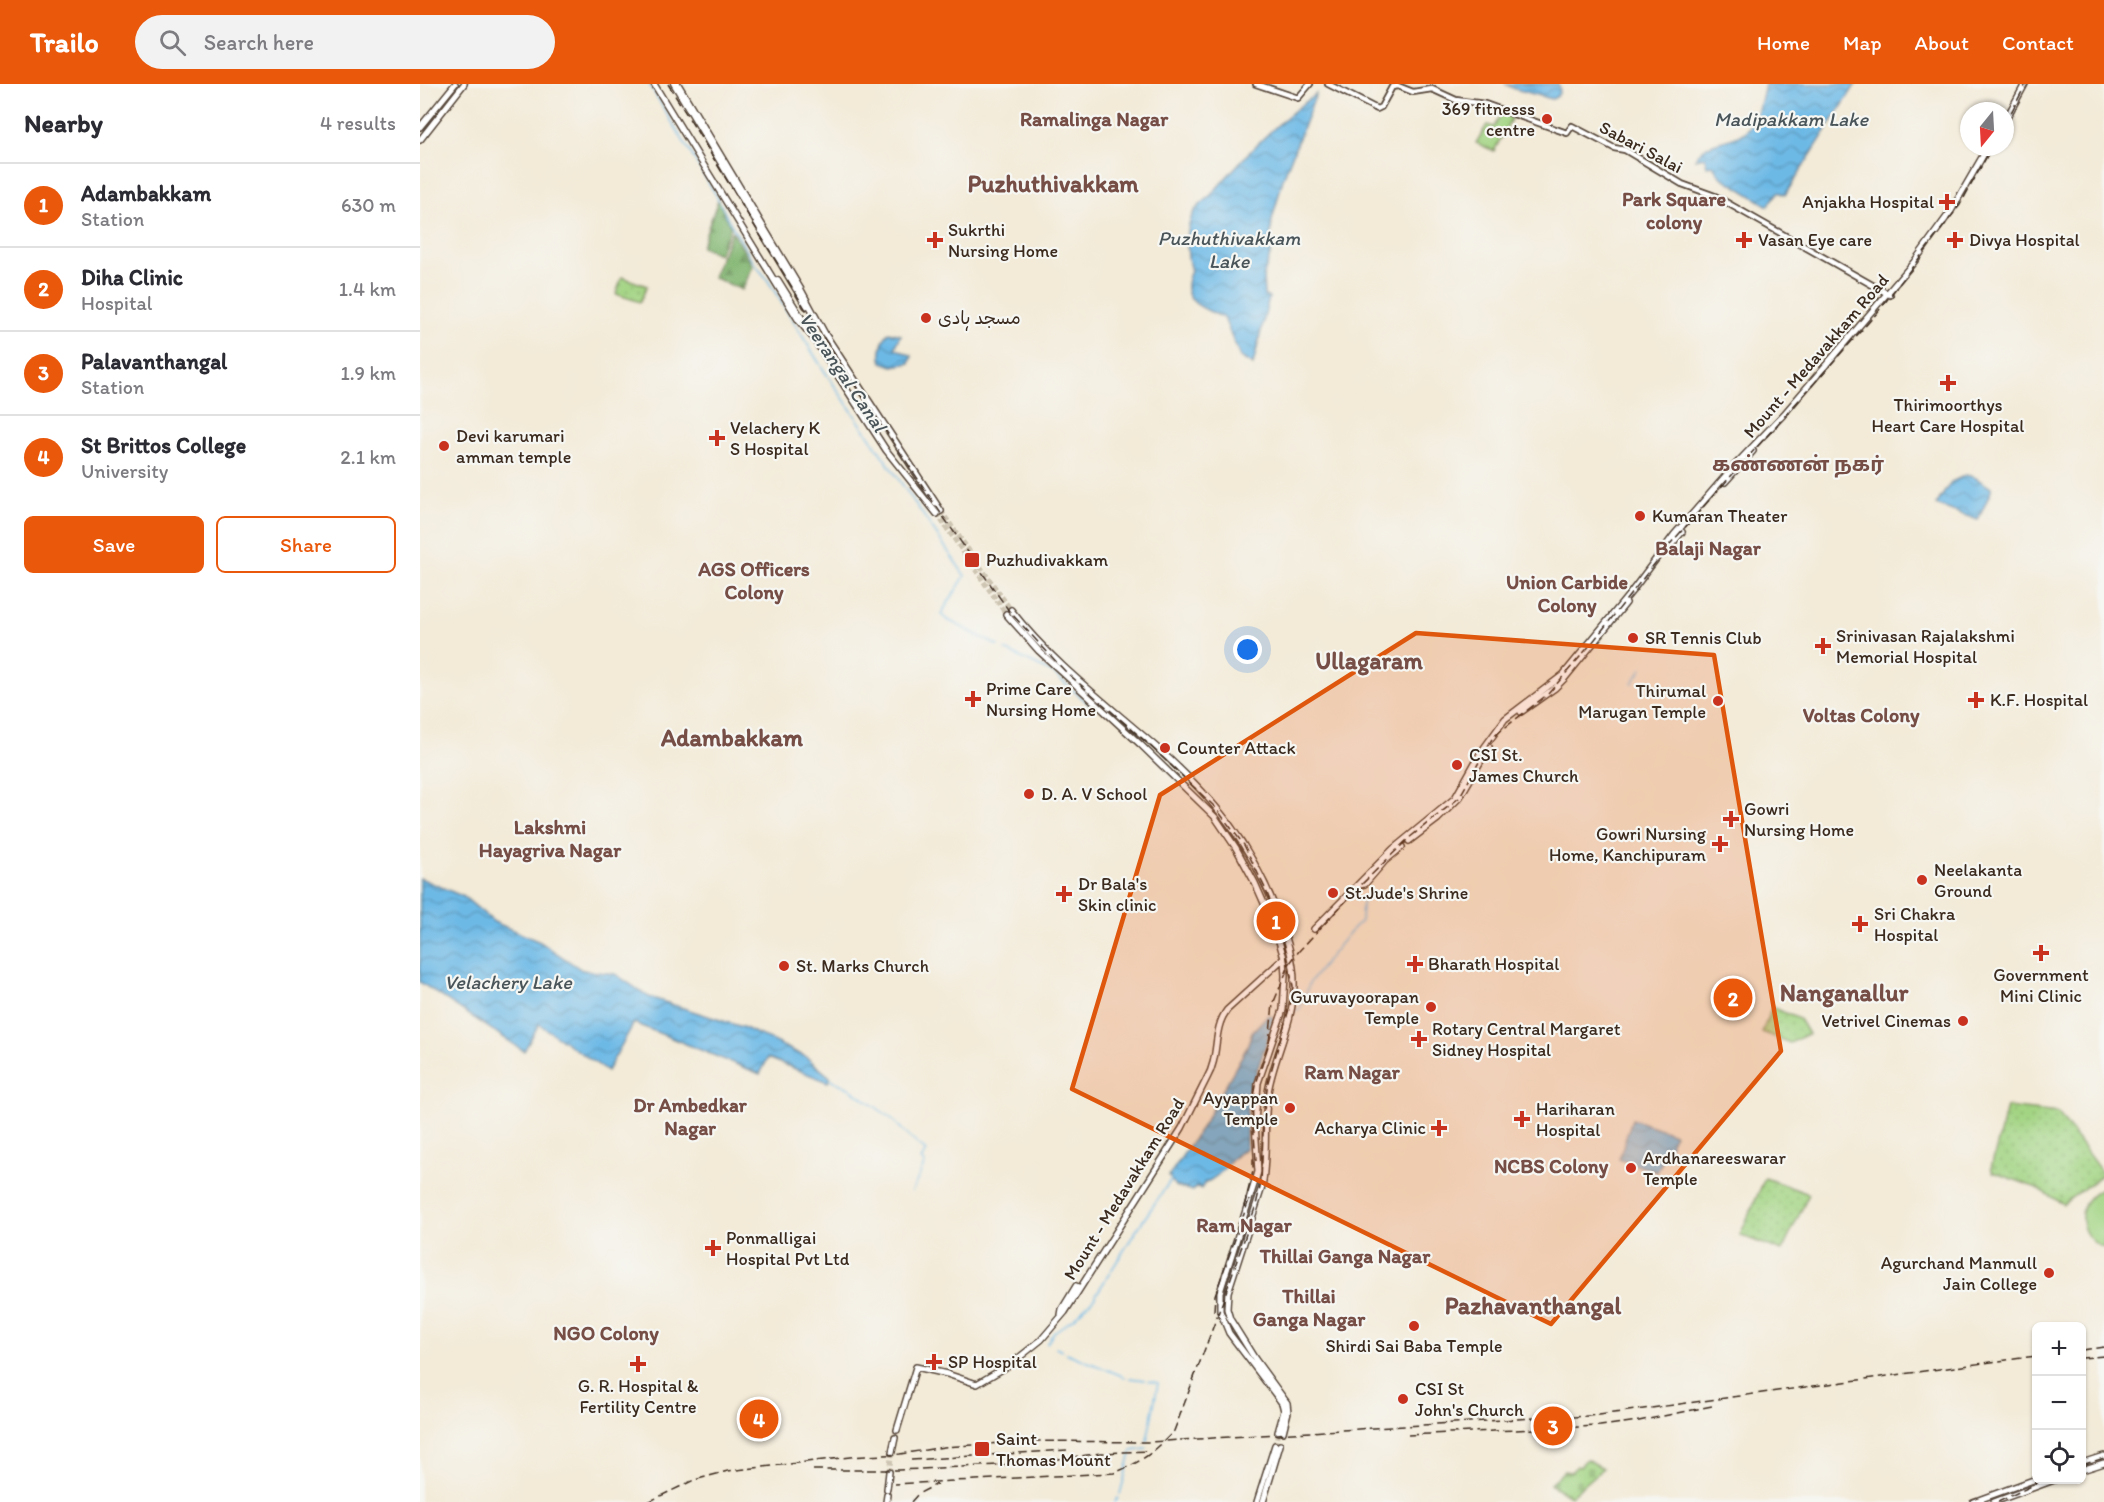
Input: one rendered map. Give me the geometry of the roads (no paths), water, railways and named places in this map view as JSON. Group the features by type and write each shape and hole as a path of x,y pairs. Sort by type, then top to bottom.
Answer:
{"main road":[{"path":"420,129 455,84"},
{"path":"420,140 464,84"},
{"path":"656,84 885,448 930,499"},
{"path":"676,84 800,288 824,333 939,512"},
{"path":"1256,84 1298,99 1308,84"},
{"path":"1263,84 1297,95 1308,84"},
{"path":"1328,84 1362,102"},
{"path":"1334,84 1362,102"},
{"path":"2013,102 2023,84"},
{"path":"2014,102 2023,84"},
{"name":"Sabari Salai","path":"1362,102 1379,108 1392,87 1398,86 1413,92 1430,88 1456,100 1485,104 1569,133 1572,126 1614,148 1625,150 1682,184 1715,196 1888,295"},
{"name":"Mount - Medavakkam Road","path":"1314,929 1359,885 1365,884 1384,861 1457,801 1496,735 1507,722 1555,688 1575,668 1662,556 1810,388 1932,243 1968,188 1984,156"},
{"path":"814,337 824,333"},
{"path":"1008,611 1041,650 1215,817 1236,848 1255,883 1275,928 1284,958 1283,1010 1258,1083 1256,1131 1258,1172 1220,1292 1220,1311 1232,1337 1287,1403 1288,1412 1281,1432"},
{"path":"1041,650 1157,748 1214,802 1242,840 1263,878 1278,915 1292,962 1295,985 1293,1003 1290,1021 1270,1082 1265,1131 1265,1172 1257,1208 1228,1292 1227,1309 1230,1319 1254,1362"},
{"path":"1215,817 1219,810"},
{"name":"Mount - Medavakkam Road","path":"897,1430 916,1367 977,1384 1011,1364 1041,1340 1065,1312 1194,1106 1215,1060 1217,1036 1222,1018 1227,1010 1284,958"},
{"path":"1256,1131 1265,1131"},
{"path":"1258,1172 1265,1172"},
{"path":"892,1452 895,1438"},
{"path":"1257,1502 1277,1445 1263,1502"},
{"path":"2086,1462 2104,1456"},
{"path":"2086,1469 2104,1463"},
{"path":"886,1502 889,1472"},
{"path":"1973,1502 2032,1481"},
{"path":"1994,1502 2041,1484"}],"water":[{"path":"1505,84 1558,84 1560,90 1558,95 1552,99"},
{"name":"Madipakkam Lake","path":"1765,84 1856,84 1785,195 1778,192 1768,206 1720,176 1713,165 1707,166 1705,157 1695,159 1700,152 1712,144 1739,136 1749,128 1758,110"},
{"name":"Puzhuthivakkam Lake","path":"1316,94 1283,179 1272,220 1270,243 1272,249 1263,277 1264,296 1269,297 1253,365 1240,357 1224,318 1200,306 1189,296 1187,281 1191,271 1187,249 1189,225 1195,210 1247,155 1273,129"},
{"path":"889,332 901,335 895,348 912,356 910,363 893,366 882,362 882,346"},
{"path":"1966,475 1976,478 1991,488 1978,520 1936,505 1951,482"},
{"name":"Velachery Lake","path":"420,878 464,897 494,922 540,942 582,970 615,974 649,997 745,1028 806,1057 830,1077 828,1082 768,1058 760,1074 634,1023 607,1071 539,1024 524,1051 420,982"},
{"path":"1268,1015 1275,1018 1253,1082 1247,1108 1246,1148 1216,1176 1204,1183 1202,1189 1197,1186 1193,1191 1175,1186 1169,1176 1203,1125 1247,1047 1252,1032"},
{"path":"1632,1119 1675,1134 1657,1172 1619,1159"}],"waterway":[{"name":"Veerangal Canal","path":"649,84 754,263 767,279 821,366 965,576 941,614 946,619 998,646"},
{"name":"Veerangal Canal","path":"1005,650 1053,673 1095,709"},
{"name":"Veerangal Canal","path":"1632,683 1642,669"},
{"path":"1293,1011 1300,1009 1310,982 1361,921 1362,903 1369,895 1368,892"},
{"path":"830,1079 849,1088 891,1118 926,1151 921,1160 925,1163 912,1191"},
{"path":"1047,1343 1054,1332 1074,1318 1094,1298 1172,1178"},
{"path":"1056,1348 1062,1351"},
{"path":"1066,1353 1125,1377"},
{"path":"1130,1378 1145,1380"},
{"path":"1147,1441 1158,1383 1149,1381"},
{"path":"1132,1451 1147,1449"},
{"path":"1120,1494 1131,1453"},
{"path":"1115,1502 1118,1498"}],"tunnel":[{"path":"941,511 1011,610"},
{"path":"937,514 1006,614"},
{"path":"1275,1445 1278,1432"},
{"path":"889,1472 892,1452"}],"railway":[{"path":"668,84 814,323 1009,611 1065,671 1143,739 1215,807 1244,845 1280,926 1293,986 1291,1002 1268,1082 1264,1110 1261,1183 1256,1205 1174,1431 1147,1456 1114,1473 895,1484"},
{"path":"2014,107 2026,84"},
{"path":"1256,1161 1252,1107 1257,1081 1269,1043 1273,1004 1290,963 1359,887 1409,838 1459,798 1493,737 1548,694 1592,643 1671,543 1877,313 1960,205 1987,156"},
{"path":"1244,1207 1253,1171 1253,1157"},
{"path":"1214,1311 1215,1295 1249,1200"},
{"path":"2086,1349 2104,1347"},
{"path":"2086,1358 2104,1356"},
{"path":"648,1502 694,1480 728,1471 850,1457 900,1454 944,1447 1029,1441 1149,1442 1599,1415 2032,1357"},
{"path":"1408,1435 1600,1426 1639,1421 1712,1406"},
{"path":"911,1460 1067,1450"},
{"path":"813,1470 899,1470 980,1466 1029,1463 1102,1453 1148,1451"},
{"path":"2086,1464 2104,1458"},
{"path":"911,1502 918,1494 937,1484"},
{"path":"1998,1502 2036,1484"}],"place":[{"name":"369 fitnesss centre","path":"1547,119"},
{"name":"Anjakha Hospital","path":"1947,202"},
{"name":"Sukrthi Nursing Home","path":"935,240"},
{"name":"Vasan Eye care","path":"1744,240"},
{"name":"Divya Hospital","path":"1955,240"},
{"name":"مسجد ہادی","path":"926,318"},
{"name":"Thirimoorthys Heart Care Hospital","path":"1948,383"},
{"name":"Velachery K S Hospital","path":"717,438"},
{"name":"Devi karumari amman temple","path":"444,446"},
{"name":"Kumaran Theater","path":"1640,516"},
{"name":"Puzhudivakkam","path":"972,560"},
{"name":"SR Tennis Club","path":"1633,638"},
{"name":"Srinivasan Rajalakshmi Memorial Hospital","path":"1823,646"},
{"name":"Prime Care Nursing Home","path":"973,699"},
{"name":"K.F. Hospital","path":"1976,700"},
{"name":"Thirumal Marugan Temple","path":"1718,701"},
{"name":"Counter Attack","path":"1165,748"},
{"name":"CSI St. James Church","path":"1457,765"},
{"name":"D. A. V School","path":"1029,794"},
{"name":"Gowri Nursing Home","path":"1731,819"},
{"name":"Gowri Nursing Home, Kanchipuram","path":"1720,844"},
{"name":"Neelakanta Ground","path":"1922,880"},
{"name":"St.Jude's Shrine","path":"1333,893"},
{"name":"Dr Bala's Skin clinic","path":"1064,894"},
{"name":"Adambakkam","path":"1276,921"},
{"name":"Sri Chakra Hospital","path":"1860,924"},
{"name":"Government Mini Clinic","path":"2041,953"},
{"name":"Bharath Hospital","path":"1415,964"},
{"name":"St. Marks Church","path":"784,966"},
{"name":"Diha Clinic","path":"1733,998"},
{"name":"Guruvayoorapan Temple","path":"1431,1007"},
{"name":"Vetrivel Cinemas","path":"1963,1021"},
{"name":"Rotary Central Margaret Sidney Hospital","path":"1419,1039"},
{"name":"Ayyappan Temple","path":"1290,1108"},
{"name":"Hariharan Hospital","path":"1522,1119"},
{"name":"Acharya Clinic","path":"1439,1128"},
{"name":"Ardhanareeswarar Temple","path":"1631,1168"},
{"name":"Ponmalligai Hospital Pvt Ltd","path":"713,1248"},
{"name":"Agurchand Manmull Jain College","path":"2049,1273"},
{"name":"Shirdi Sai Baba Temple","path":"1414,1326"},
{"name":"SP Hospital","path":"934,1362"},
{"name":"G. R. Hospital & Fertility Centre","path":"638,1364"},
{"name":"CSI St John's Church","path":"1403,1399"},
{"name":"St Brittos College","path":"759,1419"},
{"name":"Palavanthangal","path":"1553,1426"},
{"name":"Saint Thomas Mount","path":"982,1449"}],"district":[{"name":"Ramalinga Nagar","path":"1094,119"},
{"name":"Puzhuthivakkam","path":"1053,183"},
{"name":"Park Square colony","path":"1674,210"},
{"name":"கண்ணன் நகர்","path":"1798,464"},
{"name":"Balaji Nagar","path":"1708,548"},
{"name":"AGS Officers Colony","path":"754,580"},
{"name":"Union Carbide Colony","path":"1567,594"},
{"name":"Ullagaram","path":"1369,660"},
{"name":"Voltas Colony","path":"1861,715"},
{"name":"Adambakkam","path":"732,737"},
{"name":"Lakshmi Hayagriva Nagar","path":"550,838"},
{"name":"Nanganallur","path":"1844,992"},
{"name":"Ram Nagar","path":"1352,1072"},
{"name":"Dr Ambedkar Nagar","path":"690,1116"},
{"name":"NCBS Colony","path":"1551,1166"},
{"name":"Ram Nagar","path":"1244,1225"},
{"name":"Thillai Ganga Nagar","path":"1345,1256"},
{"name":"Pazhavanthangal","path":"1533,1305"},
{"name":"Thillai Ganga Nagar","path":"1309,1308"},
{"name":"NGO Colony","path":"606,1333"}]}
